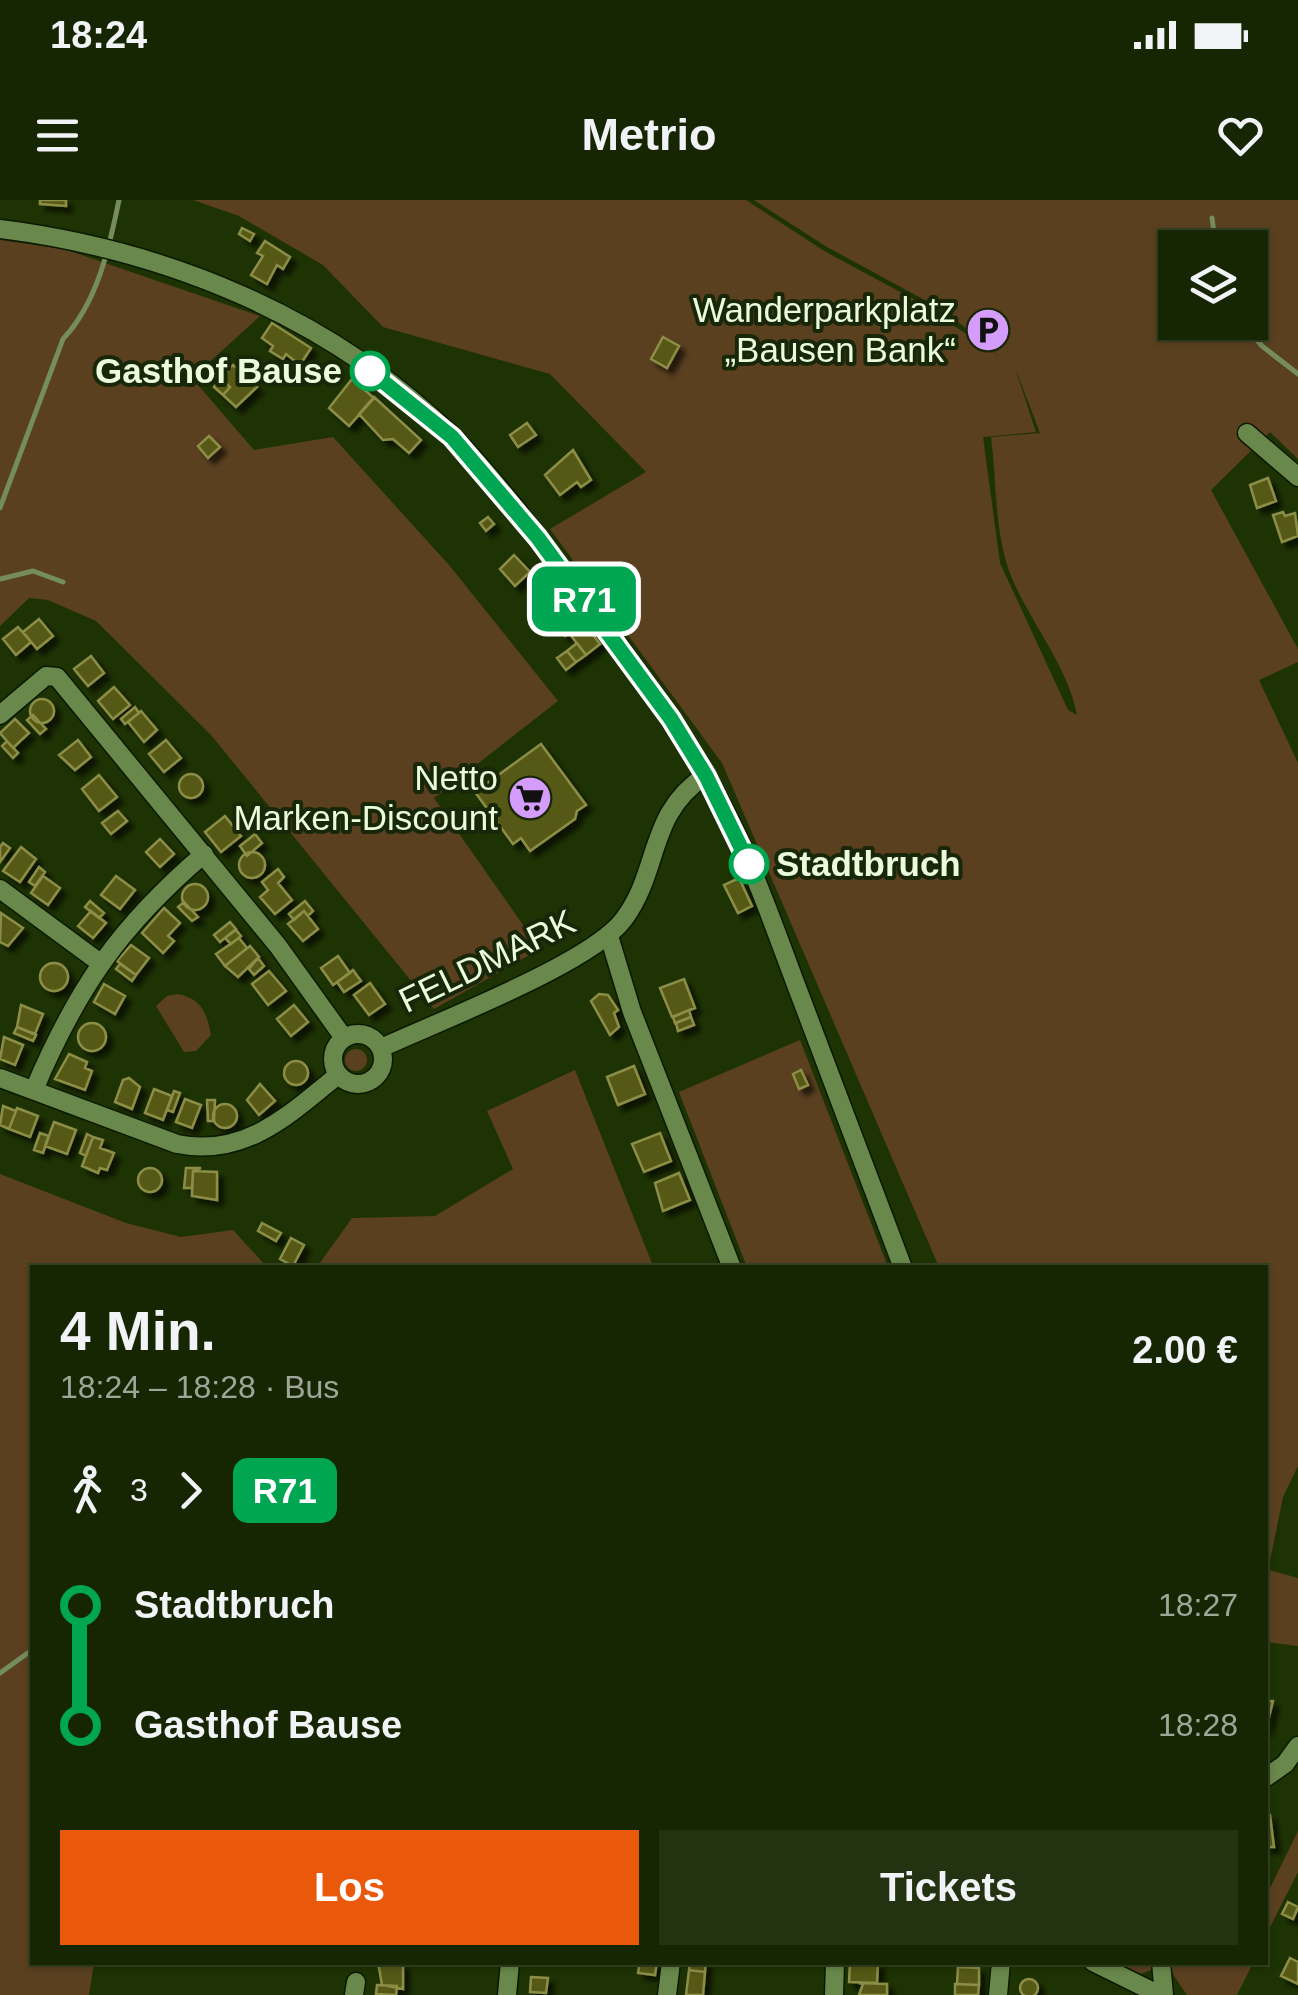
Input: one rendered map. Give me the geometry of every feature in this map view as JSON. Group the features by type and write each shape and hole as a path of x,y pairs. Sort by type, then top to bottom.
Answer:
{"street":[{"path":"0,228 54,236 173,268 258,300 369,370 452,437 605,628 706,776 749,864 902,1265"},
{"path":"1247,433 1298,477"},
{"path":"0,715 50,674 57,678 316,994 344,1038 334,1051 338,1074 275,1125 224,1146 177,1144 0,1078"},
{"name":"FELDMARK","path":"381,1048 575,958 608,936 630,910 673,803 706,776"},
{"path":"34,1090 62,1024 99,962 152,898 204,854"},
{"path":"0,889 99,962"},
{"path":"608,936 632,1012 731,1265"},
{"name":"FELDMARK","path":"338,1074 359,1084 373,1079 382,1065 381,1048 368,1036 344,1038"},
{"path":"1268,1776 1285,1764 1298,1746"},
{"path":"507,1995 510,1965"},
{"path":"667,1995 671,1965"},
{"path":"834,1995 835,1965"},
{"path":"998,1995 1001,1965"},
{"path":"1100,1965 1162,1995 1161,1965"}],"shaded area":[{"path":"193,200 746,200 826,252 917,301 999,356 945,311 827,247 754,200 1298,200 1298,459 1270,432 1211,490 1298,649 1298,662 1259,680 1298,763 1298,1466 1283,1497 1269,1566 1268,1265 938,1265 722,763 550,529 646,472 550,374 383,327 323,265 239,216","holes":["1015,368 1040,433 991,437 1006,560 1019,593 1066,679 1077,715 1068,710 1000,563 983,437 1036,432"]},
{"path":"0,240 64,249 260,316 192,378 254,450 333,437 449,565 558,701 434,798 540,949 434,1009 211,735 96,621 48,600 29,598 0,626"},
{"path":"178,994 197,1003 207,1020 211,1035 196,1051 184,1052 156,1006 167,996"},
{"path":"800,1040 887,1265 746,1265 679,1092"},
{"path":"352,1049 360,1049 367,1060 360,1071 352,1071 345,1064 345,1056"},
{"path":"575,1070 653,1265 318,1265 352,1218 435,1216 513,1169 487,1111"},
{"path":"0,1174 126,1223 181,1237 233,1230 265,1265 30,1265 30,1965 94,1965 89,1995 0,1995"},
{"path":"1268,1570 1298,1578 1298,1646 1268,1642"},
{"path":"1298,1831 1298,1872 1268,1931 1270,1888"},
{"path":"1120,1965 1164,1965 1141,1974"},
{"path":"1167,1965 1252,1965 1237,1995 1187,1995"}],"building":[{"path":"40,200 66,200 66,206 40,204"},
{"path":"242,228 254,234 250,241 239,234"},
{"path":"265,241 290,257 283,269 277,265 267,284 251,275 263,256 257,253"},
{"path":"272,323 311,348 300,365 286,354 283,359 270,351 273,346 262,338"},
{"path":"663,337 679,346 667,368 651,359"},
{"path":"233,365 257,387 236,407 223,395 230,387 221,378"},
{"path":"221,378 230,387 223,395 214,387"},
{"path":"352,379 374,398 349,426 329,408"},
{"path":"374,397 421,440 409,453 393,439 383,440 359,414"},
{"path":"527,423 536,435 518,447 510,435"},
{"path":"209,436 220,447 208,458 198,446"},
{"path":"573,450 591,480 581,487 577,482 560,495 545,475"},
{"path":"1268,478 1276,501 1257,508 1250,485"},
{"path":"1283,512 1285,516 1295,513 1298,536 1282,542 1273,515"},
{"path":"488,517 494,524 486,531 480,523"},
{"path":"514,555 530,572 515,586 500,569"},
{"path":"563,603 579,625 565,636 548,615"},
{"path":"39,619 53,636 37,649 23,632"},
{"path":"583,622 600,644 586,655 569,633"},
{"path":"18,627 31,642 16,655 3,639"},
{"path":"577,643 586,655 576,662 567,651"},
{"path":"567,651 576,662 566,670 557,658"},
{"path":"91,656 104,673 88,686 74,669"},
{"path":"114,687 130,705 113,719 98,701"},
{"path":"42,699 51,702 51,720 42,723 33,720 30,711 33,702"},
{"path":"135,707 139,713 125,724 121,719"},
{"path":"141,711 157,730 144,742 128,722"},
{"path":"33,715 46,729 40,734 27,720"},
{"path":"15,719 29,733 13,748 0,733"},
{"path":"78,740 91,757 75,770 59,755"},
{"path":"166,740 181,758 164,772 149,754"},
{"path":"7,741 18,753 13,758 2,746"},
{"name":"Netto Marken-Discount","path":"541,744 586,805 577,811 575,819 530,851 521,838 513,844 475,792"},
{"path":"191,774 203,786 191,798 179,786"},
{"path":"99,775 117,797 99,811 82,789"},
{"path":"118,811 127,821 111,834 102,823"},
{"path":"225,816 241,836 221,852 205,832"},
{"path":"255,834 262,843 247,856 240,846"},
{"path":"160,839 174,854 160,867 146,852"},
{"path":"3,843 10,848 0,862 0,847"},
{"path":"21,847 36,859 20,882 3,871"},
{"path":"252,852 261,856 265,865 261,874 252,878 243,874 239,865 243,856"},
{"path":"39,867 45,872 35,886 29,882"},
{"path":"278,869 284,877 278,883 292,900 275,914 260,897 268,890 262,882"},
{"path":"43,876 60,888 48,905 31,893"},
{"path":"116,876 135,890 120,909 101,895"},
{"path":"739,878 752,906 738,913 724,885"},
{"path":"195,884 204,888 208,897 204,906 195,910 186,906 182,897 186,888"},
{"path":"90,901 104,913 99,918 85,907"},
{"path":"305,901 313,911 308,916 304,911 294,920 289,914"},
{"path":"184,902 198,917 192,921 178,907"},
{"path":"164,908 180,923 168,936 174,941 163,953 142,933"},
{"path":"91,911 106,923 93,938 78,926"},
{"path":"304,911 318,929 303,941 288,924"},
{"path":"1,913 23,928 8,946 0,942"},
{"path":"230,922 236,929 220,942 214,935"},
{"path":"236,930 241,936 231,944 225,938"},
{"path":"239,938 247,948 225,966 216,954"},
{"path":"131,945 149,958 136,975 117,961"},
{"path":"250,946 259,957 238,977 225,966"},
{"path":"338,956 350,973 333,985 321,968"},
{"path":"258,958 264,966 254,975 249,969"},
{"path":"54,963 64,967 68,977 64,987 54,991 44,987 40,977 44,967"},
{"path":"120,964 136,975 132,981 116,969"},
{"path":"353,970 361,981 344,992 337,982"},
{"path":"269,971 286,991 268,1005 252,984"},
{"path":"684,979 695,1008 672,1017 660,988"},
{"path":"370,983 385,1004 369,1015 354,995"},
{"path":"104,984 125,996 115,1014 94,1002"},
{"path":"599,994 608,995 618,1010 614,1013 619,1027 610,1035 591,1001"},
{"path":"21,1005 43,1014 35,1034 17,1027"},
{"path":"294,1005 308,1022 291,1036 277,1019"},
{"path":"689,1010 691,1017 675,1023 673,1017"},
{"path":"691,1017 694,1025 678,1031 676,1023"},
{"path":"92,1023 102,1027 106,1037 102,1047 92,1051 82,1047 78,1037 82,1027"},
{"path":"17,1027 36,1035 33,1041 14,1033"},
{"path":"4,1037 23,1045 15,1065 0,1059"},
{"path":"69,1054 87,1062 85,1068 92,1071 85,1090 55,1079"},
{"path":"296,1061 305,1064 305,1082 296,1085 287,1082 284,1073 287,1064"},
{"path":"634,1066 645,1094 618,1105 607,1077"},
{"path":"801,1070 808,1085 799,1089 793,1074"},
{"path":"129,1078 140,1087 132,1109 115,1102 123,1080"},
{"path":"260,1084 275,1101 259,1115 247,1100"},
{"path":"154,1089 172,1096 163,1120 145,1113"},
{"path":"174,1091 180,1093 173,1112 167,1110"},
{"path":"185,1099 201,1105 192,1128 176,1122"},
{"path":"207,1100 215,1100 214,1121 208,1121"},
{"path":"225,1104 237,1116 225,1128 213,1116"},
{"path":"3,1106 16,1111 9,1129 0,1125"},
{"path":"17,1108 38,1116 30,1137 9,1129"},
{"path":"54,1122 76,1130 67,1154 45,1146"},
{"path":"40,1133 49,1136 43,1153 34,1150"},
{"path":"660,1133 671,1161 644,1172 632,1144"},
{"path":"87,1134 93,1137 86,1156 80,1153"},
{"path":"93,1137 103,1140 100,1148 114,1153 107,1170 100,1168 98,1173 82,1166"},
{"path":"150,1168 159,1171 159,1189 150,1192 141,1189 138,1180 141,1171"},
{"path":"186,1168 201,1168 193,1171 192,1188 184,1188"},
{"path":"193,1171 217,1172 217,1200 192,1196"},
{"path":"679,1173 690,1200 663,1211 655,1183"},
{"path":"262,1223 281,1233 276,1241 258,1231"},
{"path":"291,1238 304,1245 294,1265 280,1259"},
{"path":"1268,1815 1270,1815 1274,1847 1268,1847"},
{"path":"1288,1902 1298,1907 1293,1919 1282,1914"},
{"path":"1290,1958 1298,1962 1298,1984 1281,1976"},
{"path":"379,1965 403,1965 403,1989 382,1985"},
{"path":"639,1965 657,1965 655,1975 638,1973"},
{"path":"690,1965 706,1965 705,1972 689,1970"},
{"path":"850,1965 878,1965 877,1983 849,1982"},
{"path":"958,1967 979,1968 979,1985 957,1984"},
{"path":"689,1970 705,1972 703,1995 686,1995"},
{"path":"531,1977 548,1978 546,1993 530,1992"},
{"path":"1022,1981 1036,1981 1036,1995 1022,1995"},
{"path":"859,1983 887,1984 887,1995 859,1995 863,1984"},
{"path":"955,1984 979,1985 978,1995 955,1995"},
{"path":"377,1985 397,1986 396,1995 376,1994"}],"waterway":[{"path":"0,508 63,339 85,309 100,274 119,200"},
{"path":"1212,218 1214,230"},
{"path":"1257,340 1298,374"},
{"path":"0,579 33,571 63,582"},
{"path":"0,1673 30,1651"}],"bus line":[{"name":"R71","path":"370,371 452,437 538,538 671,719 706,776 749,864"}],"place":[{"name":"Wanderparkplatz „Bausen Bank“","path":"988,330"},
{"name":"Gasthof Bause","path":"370,371"},
{"name":"Netto Marken-Discount","path":"530,798"},
{"name":"Stadtbruch","path":"749,864"}]}
